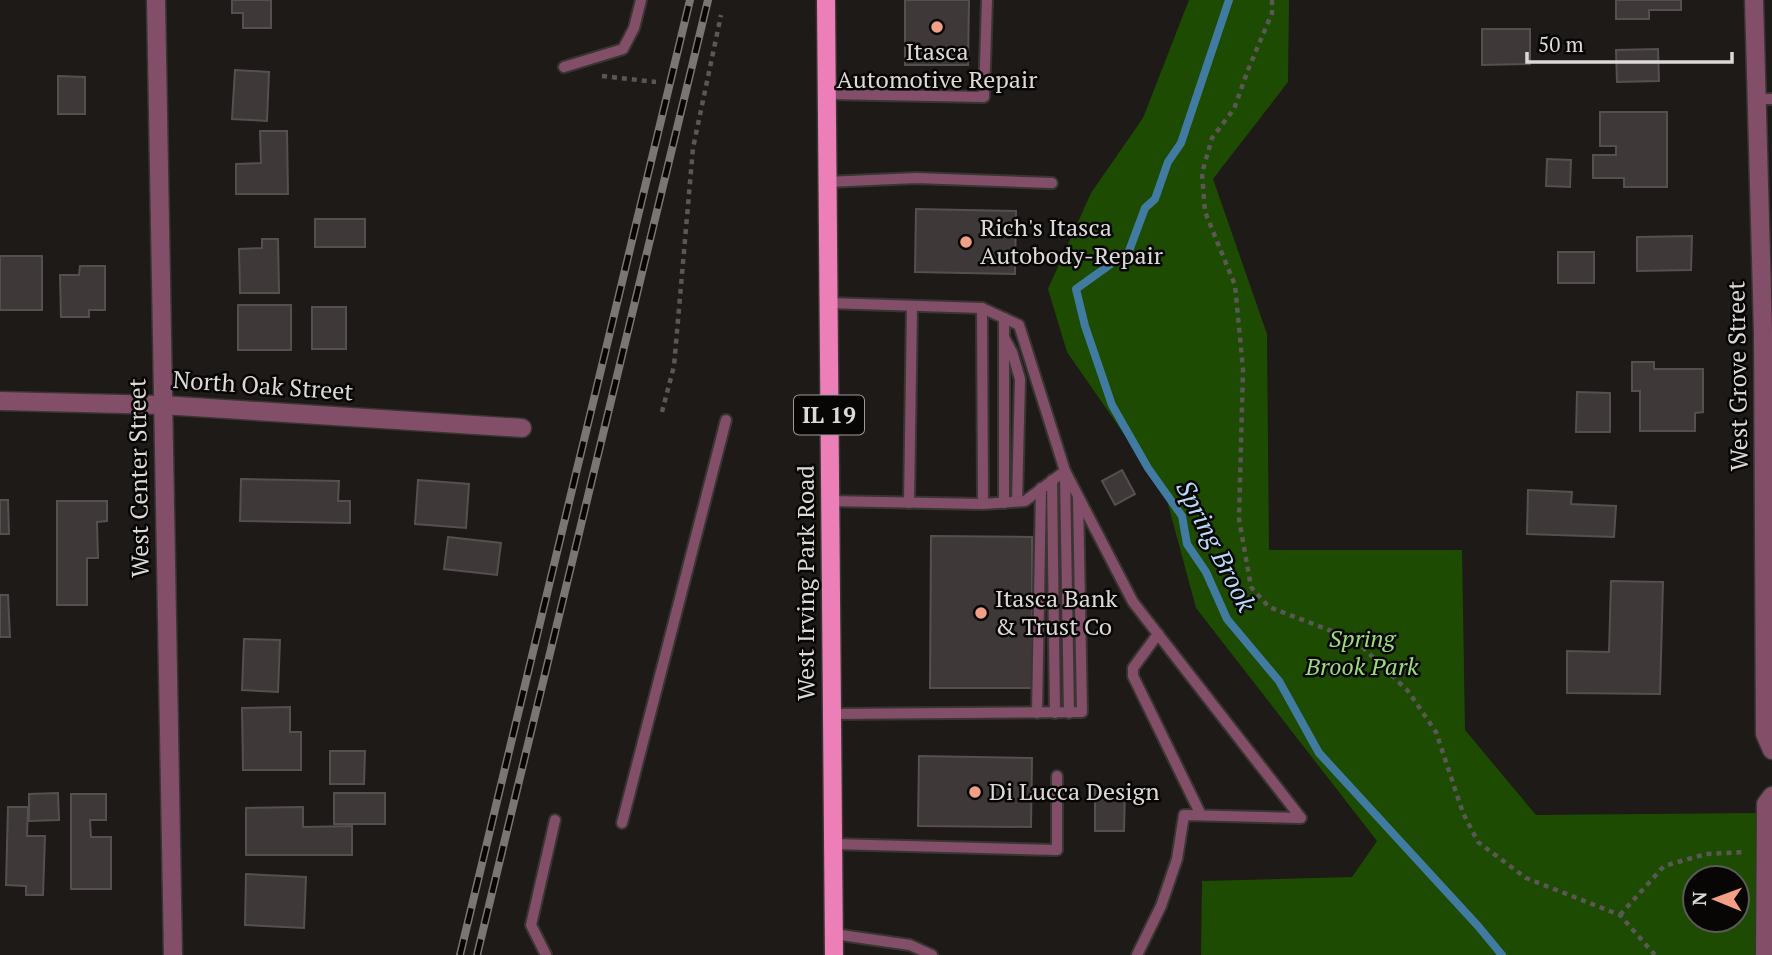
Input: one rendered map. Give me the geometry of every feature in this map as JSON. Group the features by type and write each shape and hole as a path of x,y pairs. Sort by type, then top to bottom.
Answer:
{"main road":[{"name":"West Irving Park Road","path":"825,0 834,955"}],"street":[{"name":"West Center Street","path":"156,0 173,955"},
{"name":"West Grove Street","path":"1754,0 1764,99 1768,332 1765,734 1772,750"},
{"name":"North Oak Street","path":"0,401 162,405 522,428"},
{"path":"1765,955 1766,804 1772,796"}],"lane":[{"path":"564,66 623,49 634,28 641,0"},
{"path":"827,94 984,97 986,0"},
{"path":"827,181 916,178 1052,183"},
{"path":"828,303 982,308 1019,325 1065,471 1133,602 1301,818 1184,815 1177,859 1161,906 1137,955"},
{"path":"909,503 912,306"},
{"path":"982,308 983,504"},
{"path":"1004,318 1004,503"},
{"path":"1004,337 1012,352 1020,379 1017,501"},
{"path":"622,823 726,420"},
{"path":"829,501 983,504 1025,501 1065,471"},
{"path":"1065,471 1069,713"},
{"path":"1052,480 1055,713"},
{"path":"1037,713 1041,488"},
{"path":"831,714 1082,712 1078,494"},
{"path":"1158,634 1133,668 1133,676 1201,815"},
{"path":"832,844 1056,850 1057,776"},
{"path":"546,955 531,925 555,820"},
{"path":"834,934 910,945 932,955"}],"path":[{"path":"1272,0 1272,13 1234,109 1212,138 1202,173 1205,212 1235,285 1243,369 1239,519 1251,587 1269,607 1355,640 1408,691 1436,732 1463,813 1478,842 1526,878 1620,915 1655,955"},
{"path":"662,412 674,366 693,148 721,15"},
{"path":"601,76 656,82"},
{"path":"1620,915 1664,866 1706,854 1766,852"}],"green space":[{"name":"Spring Brook Park","path":"1189,0 1289,0 1288,82 1213,179 1267,334 1269,550 1462,550 1465,730 1536,815 1757,813 1772,955 1201,955 1202,881 1352,877 1377,841 1196,608 1165,493 1067,352 1048,289 1091,193 1143,118"}],"building":[{"path":"232,0 271,0 271,28 243,28 243,13 232,13"},
{"path":"905,0 969,0 968,65 905,65"},
{"path":"1616,0 1681,0 1681,10 1649,10 1649,19 1616,19"},
{"path":"1482,29 1530,29 1530,64 1482,65"},
{"path":"1658,49 1659,81 1617,82 1616,50"},
{"path":"235,70 269,72 267,121 232,119"},
{"path":"58,76 85,77 85,114 58,114"},
{"path":"1600,112 1667,112 1667,187 1624,187 1624,178 1593,178 1593,155 1616,155 1616,146 1600,146"},
{"path":"260,131 287,131 288,194 236,194 236,164 261,163"},
{"path":"1547,159 1571,160 1570,187 1546,186"},
{"name":"Rich's Itasca Autobody-Repair","path":"916,209 1016,211 1015,274 915,272"},
{"path":"315,219 365,219 365,247 315,247"},
{"path":"1692,236 1691,270 1637,271 1637,237"},
{"path":"262,239 278,239 279,293 240,293 239,249 262,248"},
{"path":"1558,252 1594,252 1594,283 1558,283"},
{"path":"0,256 42,256 42,310 0,310"},
{"path":"80,266 105,266 105,310 89,310 89,317 61,317 60,275 79,275"},
{"path":"238,305 291,305 291,350 238,350"},
{"path":"312,307 346,307 346,349 312,349"},
{"path":"1632,362 1654,362 1654,369 1703,369 1703,412 1695,413 1695,431 1640,431 1640,391 1632,391"},
{"path":"1577,392 1610,393 1610,432 1576,432"},
{"path":"1122,470 1135,494 1115,505 1102,481"},
{"path":"241,479 339,481 338,501 350,501 350,523 240,521"},
{"path":"418,480 469,484 466,528 415,524"},
{"path":"1528,490 1572,492 1571,504 1616,506 1614,537 1527,534"},
{"path":"0,500 8,500 9,534 0,534"},
{"path":"57,501 107,501 107,521 97,522 98,558 87,558 87,605 57,605"},
{"name":"Itasca Bank & Trust Co","path":"931,536 1032,537 1032,688 930,688"},
{"path":"448,537 501,543 497,575 444,569"},
{"path":"1611,581 1663,582 1660,694 1567,693 1567,651 1609,652"},
{"path":"0,595 8,595 10,637 0,637"},
{"path":"244,639 280,640 278,692 242,690"},
{"path":"290,707 290,732 301,732 301,770 243,770 242,708"},
{"path":"330,751 365,751 364,784 330,784"},
{"name":"Di Lucca Design","path":"919,756 1032,758 1031,827 918,826"},
{"path":"1095,789 1125,789 1124,831 1095,831"},
{"path":"58,793 59,820 29,821 29,794"},
{"path":"334,793 385,793 385,824 334,824"},
{"path":"71,794 106,794 106,820 90,820 91,837 111,837 111,889 71,889"},
{"path":"8,807 28,807 27,836 45,836 43,895 26,895 26,886 6,885"},
{"path":"303,807 303,827 352,826 352,855 246,855 246,808"},
{"path":"246,874 306,877 304,928 245,925"}],"waterway":[{"name":"Spring Brook","path":"1229,0 1181,143 1168,162 1155,199 1145,208 1129,251 1076,289 1085,326 1112,405 1148,468 1182,516 1187,544 1206,572 1227,619 1279,681 1319,753 1502,955"}],"railway":[{"path":"460,955 690,0"},
{"path":"477,955 708,0"}],"place":[{"name":"Itasca Automotive Repair","path":"937,27"},
{"name":"Rich's Itasca Autobody-Repair","path":"966,242"},
{"name":"Itasca Bank & Trust Co","path":"981,613"},
{"name":"Di Lucca Design","path":"975,792"}]}
